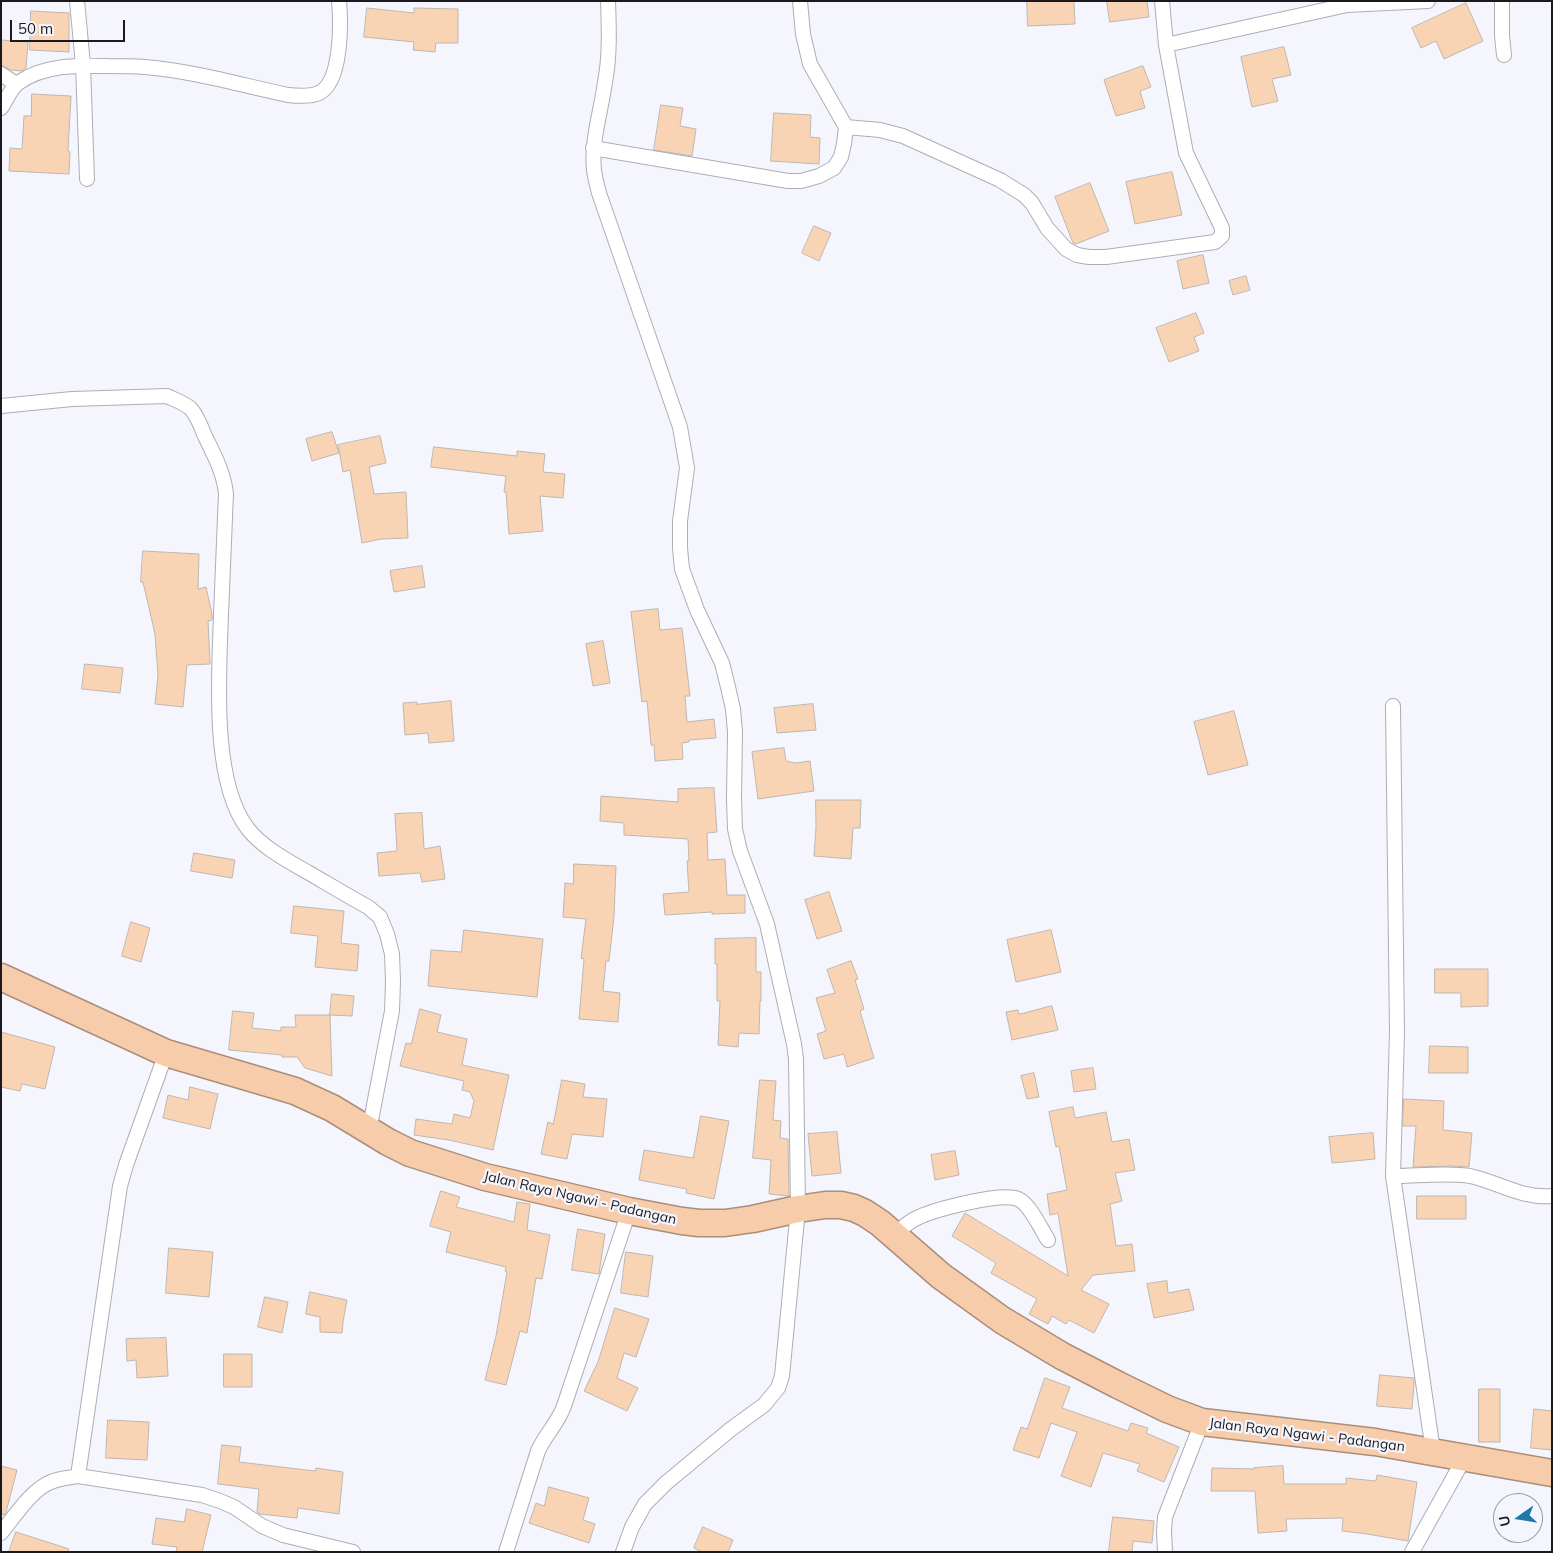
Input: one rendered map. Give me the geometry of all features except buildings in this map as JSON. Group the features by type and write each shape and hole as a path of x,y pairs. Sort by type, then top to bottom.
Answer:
{"highway":[{"name":"Jalan Raya Ngawi - Padangan","path":"1,977 166,1053 295,1091 332,1108 410,1153 485,1177 629,1211 699,1223 725,1223 825,1205 841,1205 854,1208 880,1223 941,1276 1002,1320 1062,1356 1167,1409 1202,1422 1375,1442 1552,1473"}],"street":[{"path":"77,1 83,65 87,179"},
{"path":"1,108 16,84 43,70 83,65 144,67 166,70 288,95 306,96 319,93 328,85 334,72 340,28 339,1"},
{"path":"608,1 608,53 605,82 595,129 593,148 594,171 599,193 680,426 687,468 680,521 682,569 697,610 722,663 728,687 733,709 735,732 735,829 740,851 767,924 794,1044 798,1209 782,1376 778,1388 764,1405 731,1429 666,1483 645,1504 632,1526 623,1552"},
{"path":"593,148 788,181 801,181 819,176 834,168 841,157 846,127 810,64 803,34 800,1"},
{"path":"846,127 880,130 903,136 1000,180 1024,195 1032,203 1054,237 1066,249 1076,255 1106,257 1215,242 1222,236 1222,228 1186,153 1166,45 1162,1"},
{"path":"1166,45 1347,5 1428,1"},
{"path":"1502,1 1504,55"},
{"path":"1,74 16,84"},
{"path":"1,406 72,399 167,396 191,409 199,421 225,483 220,724 222,755 237,812 248,830 282,858 368,907 380,917 392,954 392,1012 369,1131"},
{"path":"1393,706 1397,1025 1393,1176 1433,1451"},
{"path":"78,1476 120,1186 166,1053"},
{"path":"1393,1176 1468,1176 1524,1194 1552,1196"},
{"path":"894,1235 906,1224 934,1211 1005,1197 1019,1199 1028,1208 1048,1240"},
{"path":"506,1552 538,1451 545,1437 558,1420 564,1406 629,1211"},
{"path":"1165,1552 1165,1517 1202,1422"},
{"path":"1412,1552 1466,1457"},
{"path":"1,1533 34,1494 44,1486 52,1481 78,1476 202,1495 234,1507 262,1526 283,1535 353,1552"}]}
